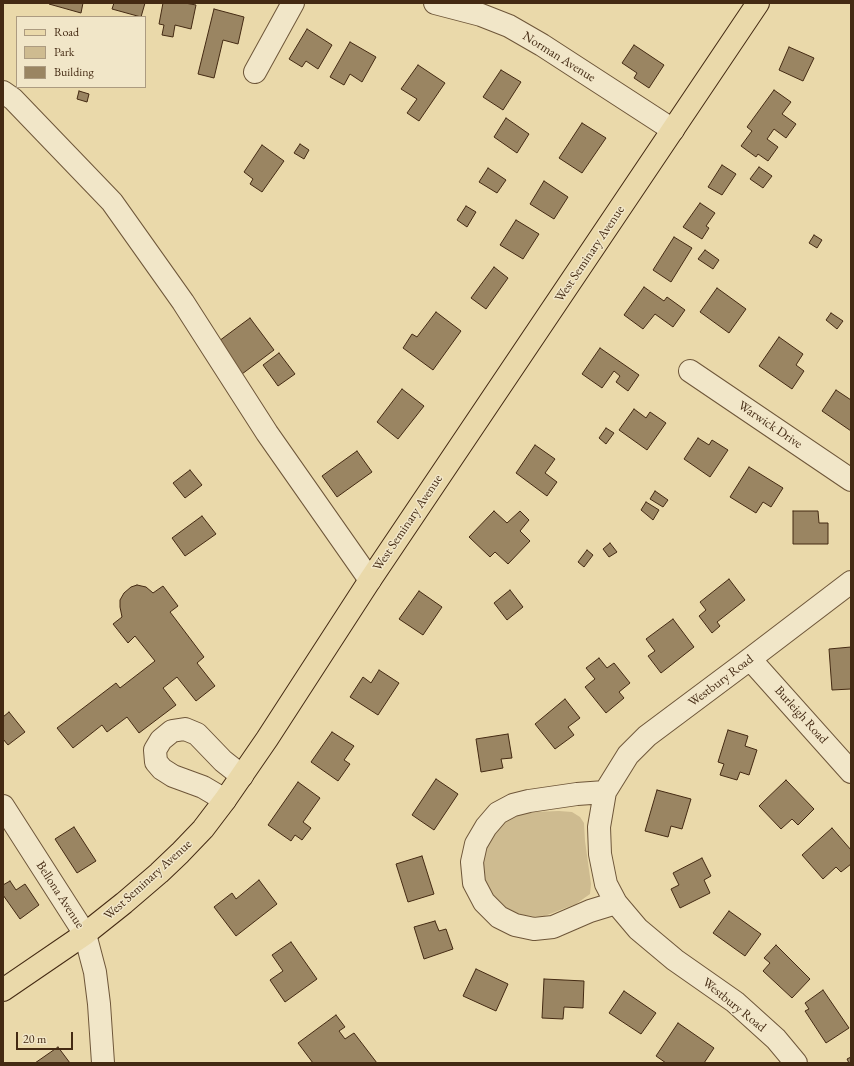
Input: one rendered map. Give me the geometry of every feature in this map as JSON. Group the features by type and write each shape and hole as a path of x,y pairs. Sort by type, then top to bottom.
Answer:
{"main road":[{"name":"West Seminary Avenue","path":"3,990 85,934 159,873 203,829 242,776 370,580 758,3"}],"street":[{"path":"255,72 293,3"},
{"name":"Norman Avenue","path":"435,3 481,15 509,26 542,45 673,130"},
{"path":"3,92 13,99 112,202 183,302 267,433 370,580"},
{"name":"Warwick Drive","path":"690,371 851,480"},
{"name":"Westbury Road","path":"796,1063 756,1020 735,1002 655,945 638,929 616,903 606,884 600,854 599,827 605,792 628,755 647,736 851,582"},
{"name":"Burleigh Road","path":"750,659 851,772"},
{"path":"225,800 203,787 173,776 162,769 156,762 156,750 161,740 172,731 185,729 197,734 223,761 242,776"},
{"path":"605,792 577,794 529,801 513,805 498,813 486,827 476,844 472,862 474,883 484,902 499,917 515,925 534,930 553,927 590,911 616,903"},
{"name":"Bellona Avenue","path":"3,806 85,934 95,972 103,1063"}],"green space":[{"path":"559,811 572,812 580,817 584,823 591,884 590,894 576,904 542,917 522,915 506,909 492,896 482,876 483,855 496,829 508,819 519,814"}],"building":[{"path":"49,3 83,3 81,13"},
{"path":"114,3 145,3 141,16 112,9"},
{"path":"163,3 185,3 196,5 191,29 175,25 173,37 162,35 164,25 159,24"},
{"path":"214,9 244,17 238,44 223,40 214,78 198,74"},
{"path":"307,29 332,45 318,69 306,61 302,67 289,59"},
{"path":"350,42 376,57 362,82 350,74 344,85 330,77"},
{"path":"634,45 664,65 649,88 634,78 637,73 622,63"},
{"path":"789,47 814,58 803,81 779,70"},
{"path":"418,65 445,83 419,121 407,113 417,99 401,89"},
{"path":"501,70 521,82 503,110 483,97"},
{"path":"774,90 791,102 782,114 796,124 786,138 774,129 767,139 778,147 768,161 758,154 756,157 741,146 752,131 747,127"},
{"path":"79,91 89,94 87,102 77,99"},
{"path":"506,118 529,134 517,153 494,137"},
{"path":"582,123 606,138 582,173 559,158"},
{"path":"300,144 309,150 304,159 294,153"},
{"path":"262,145 284,161 262,192 250,184 253,179 244,172"},
{"path":"722,165 736,174 722,195 708,187"},
{"path":"759,167 772,176 763,188 750,179"},
{"path":"488,168 506,180 497,193 479,182"},
{"path":"544,181 568,197 554,219 530,204"},
{"path":"700,203 715,213 706,226 709,228 702,239 683,227"},
{"path":"466,206 476,212 467,227 457,220"},
{"path":"516,220 539,234 523,259 500,245"},
{"path":"814,235 822,240 817,248 809,243"},
{"path":"674,237 692,248 671,282 653,270"},
{"path":"705,250 719,260 713,269 698,259"},
{"path":"494,267 508,278 486,309 471,298"},
{"path":"644,287 664,301 667,297 685,310 673,327 655,314 643,329 624,315"},
{"path":"717,288 746,309 729,333 700,312"},
{"path":"436,312 461,331 433,370 403,348 412,334 417,337"},
{"path":"831,313 843,321 837,329 826,320"},
{"path":"250,318 274,350 242,374 219,341"},
{"path":"779,337 803,354 796,365 804,371 792,389 759,366"},
{"path":"600,348 639,375 628,391 616,382 620,376 614,371 602,388 582,374"},
{"path":"279,353 295,374 278,386 263,365"},
{"path":"402,389 424,406 398,439 377,422"},
{"path":"836,390 851,400 851,431 822,411"},
{"path":"634,409 646,418 650,412 666,423 647,450 619,430"},
{"path":"606,428 614,433 606,444 599,438"},
{"path":"698,438 709,445 712,440 728,450 710,477 684,459"},
{"path":"535,445 555,459 545,473 557,482 547,496 516,473"},
{"path":"357,451 372,472 337,497 322,476"},
{"path":"749,467 783,488 771,507 763,502 756,513 730,497"},
{"path":"190,470 202,485 185,498 173,483"},
{"path":"655,491 668,500 663,507 650,499"},
{"path":"646,502 659,510 653,520 641,510"},
{"path":"494,511 507,523 520,511 529,520 520,531 530,541 508,564 495,552 490,557 469,537"},
{"path":"793,511 818,511 819,523 828,523 828,544 793,544"},
{"path":"202,516 216,534 185,556 172,538"},
{"path":"610,543 617,552 609,557 603,549"},
{"path":"587,550 593,555 584,567 578,562"},
{"path":"729,579 745,600 717,622 720,626 712,633 699,616 706,610 700,602"},
{"path":"137,585 146,587 153,593 163,586 178,606 170,612 204,657 197,663 215,686 196,701 177,677 163,688 176,705 139,733 127,717 107,732 102,725 73,748 57,728 116,683 120,688 155,661 135,636 128,643 113,624 122,617 120,600 124,593 131,587"},
{"path":"510,590 523,607 507,620 494,603"},
{"path":"419,591 442,607 423,635 399,619"},
{"path":"673,619 694,647 661,673 648,656 655,651 646,639"},
{"path":"851,647 851,689 832,690 829,649"},
{"path":"599,658 607,668 614,663 630,683 619,692 624,698 606,713 585,687 595,679 586,668"},
{"path":"379,670 399,683 378,715 350,697 363,677 371,683"},
{"path":"565,699 580,718 568,727 574,735 555,749 535,724"},
{"path":"9,712 25,732 8,745 3,739 3,717"},
{"path":"728,730 748,736 745,746 757,750 749,775 740,772 737,780 720,775 724,764 718,762"},
{"path":"332,732 354,746 344,760 350,764 338,781 311,762"},
{"path":"508,734 512,758 501,759 503,768 481,772 476,739"},
{"path":"436,779 458,794 434,830 412,815"},
{"path":"786,780 814,809 798,825 792,819 781,829 759,806"},
{"path":"298,782 320,798 303,822 311,828 302,840 295,835 291,841 268,825"},
{"path":"657,790 691,799 682,829 671,826 668,837 645,831"},
{"path":"74,827 96,861 77,873 55,839"},
{"path":"832,828 851,850 851,864 841,872 836,867 823,879 802,855"},
{"path":"422,856 434,894 408,902 396,864"},
{"path":"702,858 711,876 704,880 710,893 680,908 671,889 679,885 673,873"},
{"path":"259,880 277,904 236,936 214,907 232,893 236,899"},
{"path":"10,881 16,890 25,884 39,905 20,919 3,895 3,885"},
{"path":"729,911 761,934 745,956 713,933"},
{"path":"435,921 439,931 446,929 453,949 424,959 414,927"},
{"path":"291,942 317,979 285,1002 270,980 283,971 272,955"},
{"path":"776,945 810,979 792,998 763,971 770,963 764,958"},
{"path":"476,969 508,984 496,1011 463,996"},
{"path":"544,979 584,981 583,1008 564,1007 563,1019 542,1018"},
{"path":"823,990 849,1028 826,1043 805,1011 809,1009 805,1003"},
{"path":"624,991 656,1013 641,1034 609,1013"},
{"path":"336,1015 345,1027 339,1031 345,1039 354,1033 377,1063 313,1063 298,1043"},
{"path":"678,1023 714,1048 704,1063 666,1063 656,1056"},
{"path":"58,1047 70,1063 35,1063"},
{"path":"851,1057 851,1063 849,1063 847,1059"}]}
